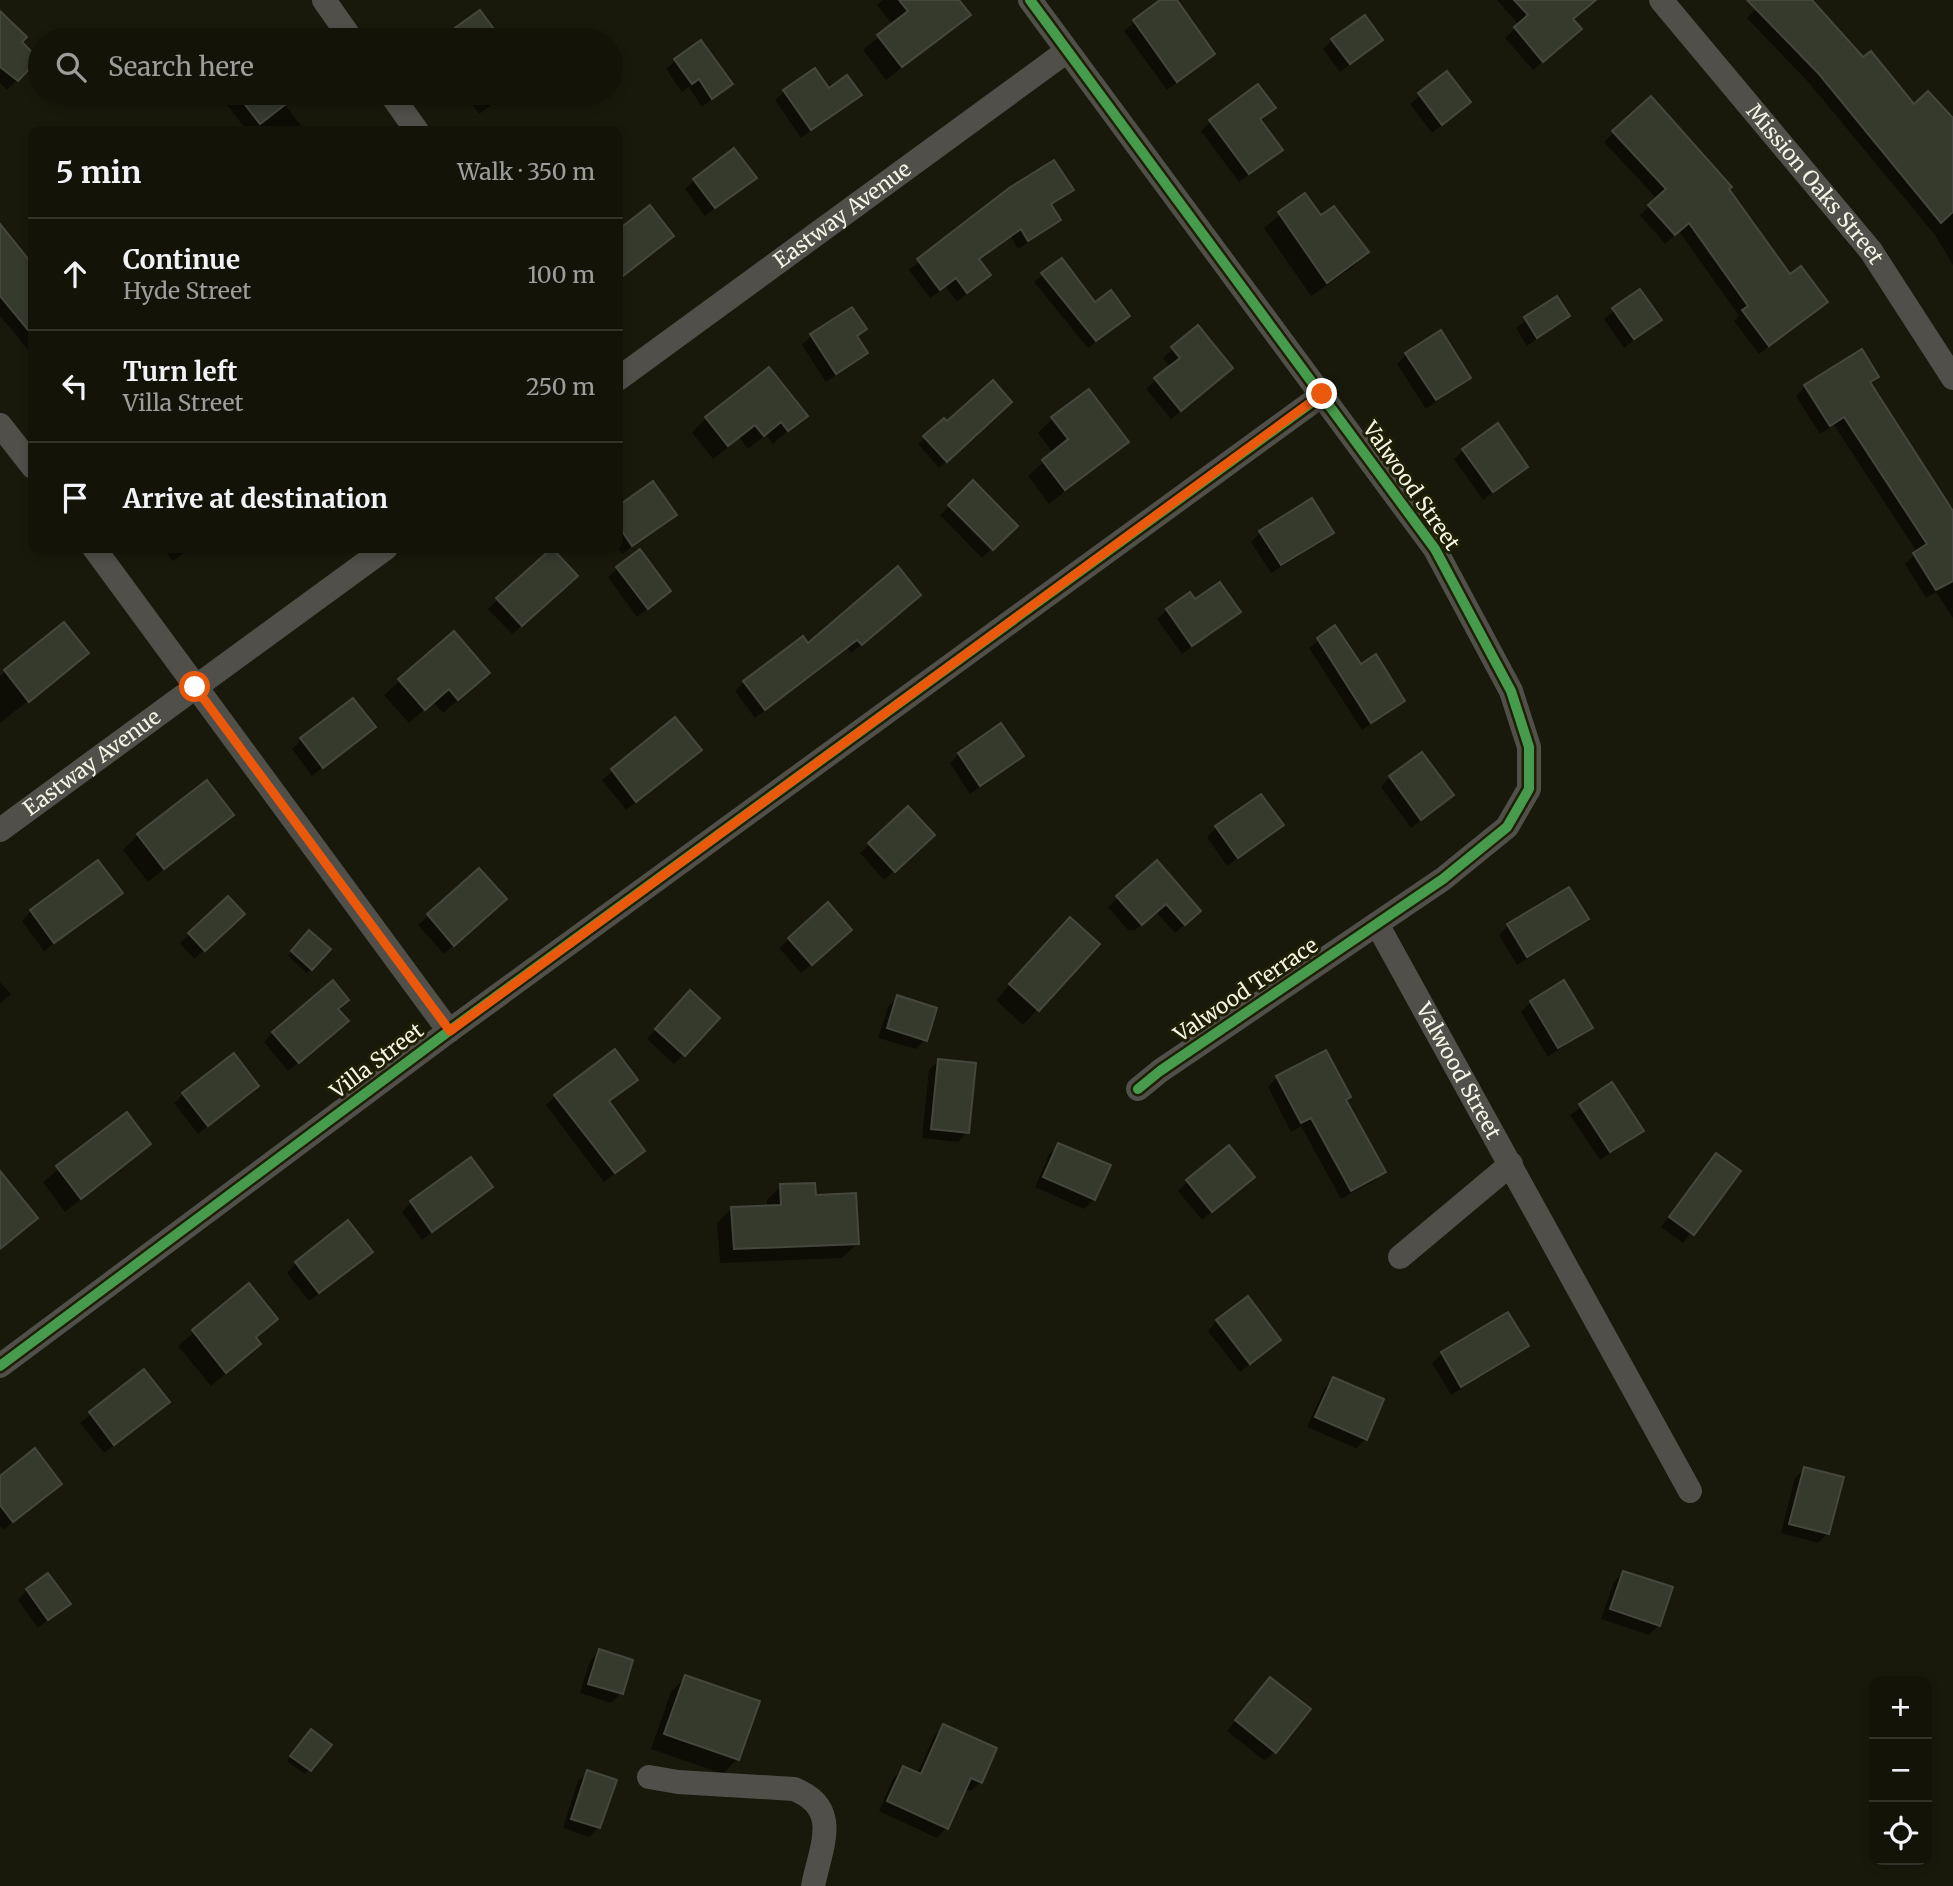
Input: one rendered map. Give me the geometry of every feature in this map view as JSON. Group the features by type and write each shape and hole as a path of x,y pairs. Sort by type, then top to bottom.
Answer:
{"street":[{"path":"324,0 344,28"},
{"name":"Valwood Street","path":"1030,0 1436,549 1511,691 1529,747 1529,789 1507,827 1443,879 1377,924 1690,1491"},
{"name":"Mission Oaks Street","path":"1661,0 1871,251 1953,378"},
{"name":"Eastway Avenue","path":"623,375 1067,51"},
{"path":"399,105 413,126"},
{"name":"Villa Street","path":"0,1366 450,1031 1322,394"},
{"path":"0,425 28,461"},
{"path":"98,553 450,1031"},
{"name":"Eastway Avenue","path":"0,830 379,553"},
{"name":"Valwood Terrace","path":"1139,1089 1160,1071 1377,924"},
{"path":"1400,1257 1511,1164"},
{"path":"649,1777 678,1782 794,1789 811,1796 822,1808 825,1828 813,1886"}],"building":[{"path":"899,0 959,0 971,15 902,67 877,35 908,11"},
{"path":"1160,0 1177,0 1215,54 1177,82 1133,20"},
{"path":"1514,0 1596,0 1573,19 1582,29 1543,62 1514,27 1528,15"},
{"path":"1747,0 1812,0 1863,57 1871,51 1914,104 1928,91 1953,118 1953,212 1941,223 1819,74"},
{"path":"480,10 493,28 455,28"},
{"path":"0,11 27,37 22,42 28,48 28,71 18,81 0,67"},
{"path":"1365,15 1383,40 1350,64 1331,39"},
{"path":"701,40 733,84 712,99 699,79 692,84 674,59"},
{"path":"815,68 829,88 847,75 862,95 811,130 783,90"},
{"path":"1447,71 1471,102 1442,125 1418,93"},
{"path":"1258,84 1276,108 1260,119 1283,150 1249,174 1209,120"},
{"path":"1651,96 1732,187 1729,189 1790,274 1801,266 1828,302 1769,346 1742,310 1748,306 1689,223 1675,235 1648,205 1666,189 1612,131"},
{"path":"245,105 285,105 260,124"},
{"path":"734,148 757,178 715,208 693,179"},
{"path":"1054,160 1074,190 1051,204 1061,220 1028,241 1021,229 979,259 991,275 967,293 956,278 940,290 917,259 1009,188"},
{"path":"1305,193 1321,215 1334,206 1369,252 1327,283 1278,212"},
{"path":"650,205 674,236 623,276 623,226"},
{"path":"0,224 28,259 28,330 0,296"},
{"path":"1062,258 1095,302 1111,290 1130,316 1096,341 1041,273"},
{"path":"1640,289 1662,320 1634,339 1612,308"},
{"path":"1557,296 1570,316 1537,338 1524,317"},
{"path":"852,307 867,329 857,336 868,353 836,374 810,334"},
{"path":"1198,325 1233,368 1181,411 1154,378 1180,358 1171,347"},
{"path":"1441,330 1471,378 1436,400 1405,353"},
{"path":"1862,349 1879,377 1870,382 1953,511 1953,581 1936,590 1913,553 1927,544 1844,417 1830,426 1804,385"},
{"path":"769,367 808,416 788,431 781,422 764,436 755,425 728,446 705,417"},
{"path":"993,380 1012,402 947,462 923,436 944,418 947,421"},
{"path":"1089,389 1129,442 1065,490 1042,460 1068,439 1051,417"},
{"path":"1498,423 1528,467 1493,492 1462,449"},
{"path":"973,480 1018,526 993,550 948,505"},
{"path":"653,481 677,515 632,546 623,532 623,502"},
{"path":"1312,498 1334,533 1281,565 1259,531"},
{"path":"640,549 671,591 648,609 616,567"},
{"path":"546,553 557,553 578,576 522,626 496,598"},
{"path":"898,566 921,595 862,645 857,640 765,710 743,681 803,636 808,643"},
{"path":"1220,582 1241,612 1192,646 1166,609 1190,592 1195,599"},
{"path":"64,622 89,653 29,702 4,670"},
{"path":"1335,625 1361,664 1376,654 1405,701 1371,723 1317,638"},
{"path":"454,631 490,673 458,700 449,689 425,710 398,679"},
{"path":"353,698 376,727 323,768 300,738"},
{"path":"675,717 702,750 636,802 611,769"},
{"path":"1001,723 1024,756 980,786 958,753"},
{"path":"1422,752 1454,795 1421,820 1389,776"},
{"path":"207,780 234,815 164,869 137,834"},
{"path":"1261,794 1284,825 1238,858 1215,826"},
{"path":"908,806 935,835 895,872 868,843"},
{"path":"98,860 123,893 54,943 30,910"},
{"path":"1157,860 1201,911 1185,925 1166,904 1142,925 1116,896"},
{"path":"479,868 507,899 454,946 427,914"},
{"path":"1569,887 1589,919 1527,957 1507,924"},
{"path":"228,896 245,914 205,951 188,933"},
{"path":"828,902 852,930 812,965 788,938"},
{"path":"1070,917 1100,944 1039,1011 1009,984"},
{"path":"309,930 331,949 312,970 291,951"},
{"path":"333,980 349,1000 338,1009 349,1021 299,1063 272,1032"},
{"path":"1564,980 1593,1028 1558,1048 1530,1001"},
{"path":"690,990 720,1018 685,1056 655,1029"},
{"path":"897,995 937,1008 927,1041 887,1028"},
{"path":"615,1049 638,1080 609,1101 645,1151 615,1173 554,1095"},
{"path":"1326,1050 1351,1097 1346,1100 1386,1172 1351,1191 1311,1118 1301,1123 1276,1076"},
{"path":"234,1053 259,1086 208,1126 182,1093"},
{"path":"938,1059 976,1063 969,1133 931,1129"},
{"path":"1612,1082 1644,1131 1610,1152 1579,1104"},
{"path":"127,1112 151,1144 81,1199 56,1166"},
{"path":"1058,1143 1111,1165 1095,1200 1043,1177"},
{"path":"1229,1145 1255,1177 1212,1212 1186,1180"},
{"path":"1716,1153 1741,1171 1694,1235 1669,1217"},
{"path":"471,1157 493,1187 432,1232 410,1201"},
{"path":"0,1171 38,1218 0,1249"},
{"path":"815,1183 816,1195 856,1193 859,1244 734,1249 731,1207 781,1205 780,1184"},
{"path":"348,1220 373,1252 319,1293 295,1262"},
{"path":"249,1283 278,1319 256,1337 261,1344 226,1373 192,1330"},
{"path":"1248,1296 1281,1340 1250,1364 1216,1320"},
{"path":"1508,1312 1529,1346 1461,1387 1441,1352"},
{"path":"144,1369 170,1402 114,1445 89,1412"},
{"path":"1333,1377 1384,1399 1367,1440 1315,1417"},
{"path":"35,1448 62,1484 13,1522 0,1505 0,1476"},
{"path":"1804,1467 1844,1477 1829,1534 1789,1524"},
{"path":"1623,1571 1673,1587 1660,1626 1610,1609"},
{"path":"48,1573 71,1604 48,1620 26,1589"},
{"path":"599,1649 633,1660 623,1694 588,1684"},
{"path":"685,1675 760,1701 739,1760 664,1734"},
{"path":"1270,1677 1311,1709 1276,1753 1235,1720"},
{"path":"943,1724 997,1748 982,1783 971,1778 948,1829 887,1801 903,1766 921,1774"},
{"path":"311,1729 332,1745 311,1771 290,1756"},
{"path":"587,1770 617,1780 600,1828 571,1819"}],"cycle path":[{"path":"1030,0 1435,549 1511,691 1529,747 1529,789 1507,827 1443,879 1160,1071 1138,1089"},
{"path":"0,1366 449,1031 1322,395"}],"route":[{"path":"195,687 450,1031 1322,394"}]}
